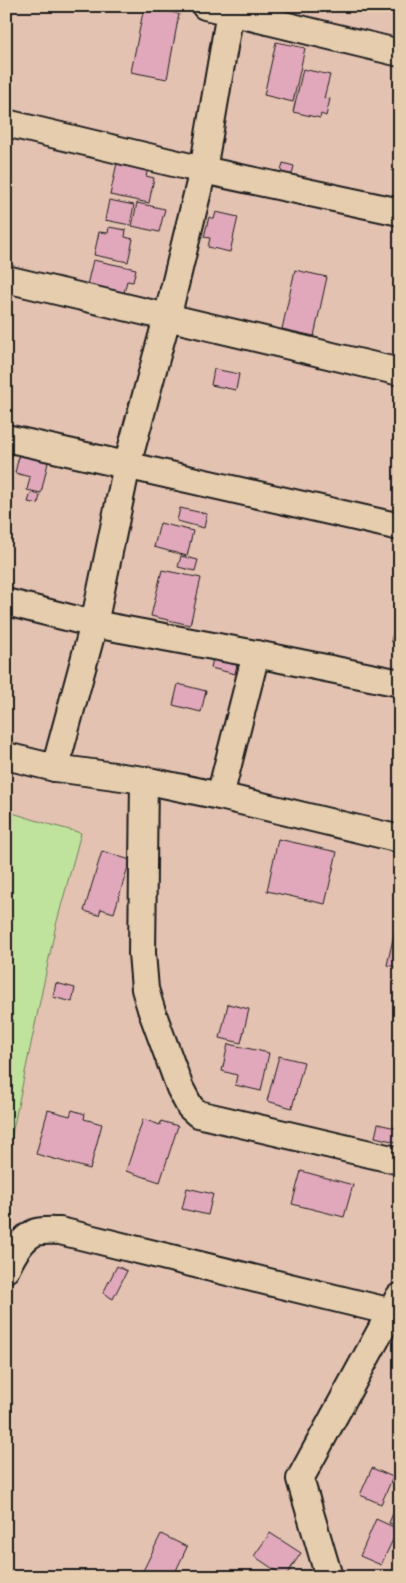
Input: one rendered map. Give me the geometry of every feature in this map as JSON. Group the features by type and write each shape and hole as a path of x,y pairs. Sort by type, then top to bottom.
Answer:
{"street":[{"path":"205,6 231,9 400,53"},
{"path":"55,768 94,624 127,465 167,318 203,170 231,9"},
{"path":"6,124 203,170 400,212"},
{"path":"6,279 400,372"},
{"path":"6,438 400,527"},
{"path":"6,602 94,624 400,683"},
{"path":"220,796 256,654"},
{"path":"6,756 55,768 144,780 220,796 400,839"},
{"path":"144,780 142,953 145,989 180,1088 190,1107 198,1114 400,1161"},
{"path":"6,1269 18,1248 35,1233 47,1230 60,1231 397,1307 300,1479 329,1577"}],"green space":[{"path":"6,811 81,833 56,925 6,1163"}],"building":[{"path":"144,7 179,14 167,79 131,72"},
{"path":"276,42 305,48 293,102 264,95"},
{"path":"303,69 330,75 324,98 330,99 326,116 321,114 320,118 293,112"},
{"path":"117,163 148,169 146,176 154,178 149,203 110,195"},
{"path":"283,163 294,166 291,178 280,176"},
{"path":"109,200 134,205 130,225 105,220"},
{"path":"137,203 165,209 159,232 132,226"},
{"path":"216,212 238,217 230,252 208,247 210,238 204,237 209,217 214,219"},
{"path":"109,227 126,230 125,237 133,239 128,262 94,255 99,232 108,233"},
{"path":"93,260 136,269 133,282 127,281 124,293 87,285"},
{"path":"295,270 327,277 314,336 282,329"},
{"path":"214,369 239,374 236,390 211,385"},
{"path":"21,447 50,454 41,493 27,490 30,477 15,473"},
{"path":"6,453 12,455 6,481"},
{"path":"31,493 40,495 38,504 28,502"},
{"path":"180,508 207,514 204,528 177,521"},
{"path":"160,523 193,531 187,556 154,547"},
{"path":"181,556 198,560 195,571 178,567"},
{"path":"162,570 201,578 190,625 151,616"},
{"path":"400,603 400,643 391,641"},
{"path":"215,648 239,654 235,674 211,668"},
{"path":"178,684 206,691 201,712 173,705"},
{"path":"278,839 337,852 325,904 267,891"},
{"path":"102,851 130,860 114,913 101,909 99,915 84,911"},
{"path":"396,926 400,927 400,968 387,965"},
{"path":"56,983 75,988 72,1002 53,997"},
{"path":"228,1004 249,1009 241,1043 220,1038"},
{"path":"228,1044 269,1053 261,1091 235,1085 237,1075 222,1071"},
{"path":"279,1056 304,1062 292,1108 267,1101"},
{"path":"48,1110 70,1116 72,1110 85,1114 84,1119 102,1124 90,1169 36,1154"},
{"path":"143,1119 160,1125 161,1121 178,1126 160,1182 126,1171"},
{"path":"378,1124 400,1129 400,1143 375,1137"},
{"path":"301,1171 353,1185 344,1217 292,1204"},
{"path":"187,1188 213,1194 208,1215 182,1209"},
{"path":"117,1266 127,1271 113,1299 103,1293"},
{"path":"372,1468 393,1477 381,1504 360,1495"},
{"path":"400,1497 400,1527 389,1523"},
{"path":"376,1519 398,1529 381,1565 360,1556"},
{"path":"270,1533 301,1553 285,1577 254,1556"},
{"path":"161,1534 187,1547 173,1577 140,1577"}]}
